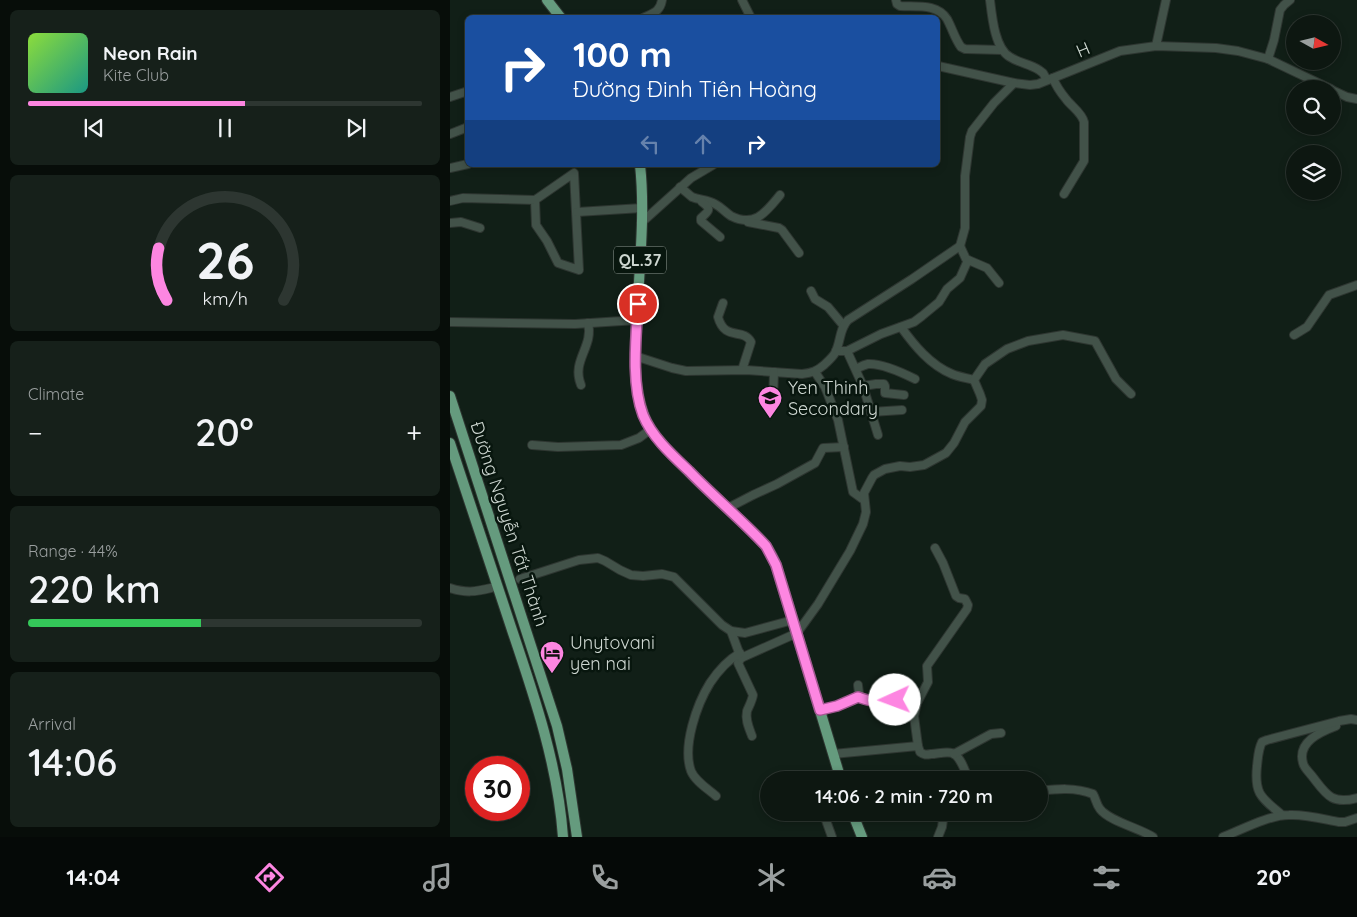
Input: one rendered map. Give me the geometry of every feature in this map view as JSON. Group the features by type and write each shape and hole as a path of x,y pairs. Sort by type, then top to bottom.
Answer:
{"main road":[{"path":"547,0 559,15"},
{"name":"QL.37","path":"640,167 642,208 635,356 640,402 644,415 651,429 671,454 711,494 760,538 769,550 776,565 838,771"},
{"name":"Đường Nguyễn Tất Thành","path":"450,396 492,522 562,746 576,837"},
{"name":"Đường Nguyễn Tất Thành","path":"450,443 532,688 552,767 564,837"},
{"path":"478,527 492,522"},
{"path":"532,688 544,685"},
{"path":"856,821 862,837"}],"street":[{"path":"649,15 658,10 662,0"},
{"path":"742,0 750,15"},
{"path":"896,0 900,6 929,7 937,10 946,18 961,47 965,49 1002,50"},
{"path":"990,0 992,17 1002,50 1010,58 1043,72 1082,117 1084,122 1084,161 1064,194"},
{"path":"1156,46 1166,0"},
{"path":"1268,59 1280,10 1290,0"},
{"name":"H","path":"940,66 1014,83 1038,84 1120,51 1156,46 1216,48 1238,51 1268,59 1313,80"},
{"path":"635,356 686,371 742,370 802,374 815,372 831,359 836,351 843,326 848,320 960,246 965,228 965,176 970,137 972,131 994,103 1014,83"},
{"path":"450,96 465,92"},
{"name":"H","path":"1341,93 1357,99"},
{"path":"450,134 465,128"},
{"path":"450,168 465,165"},
{"path":"641,223 691,178 710,167"},
{"path":"450,201 463,198 535,200 574,173 580,212 579,270 558,263 547,241 536,225 535,200"},
{"path":"680,187 692,196 712,203 734,217 779,228 799,253"},
{"path":"744,220 753,220 762,215 780,195"},
{"path":"699,199 709,209 701,220 720,238"},
{"path":"580,212 642,208"},
{"path":"450,223 461,222 480,228"},
{"path":"960,246 968,260 987,268 999,283"},
{"path":"836,351 847,351 881,334 914,322 933,308 947,289 960,278 968,260"},
{"path":"1294,335 1307,327 1330,295 1357,284"},
{"path":"811,291 815,299 828,307 843,326"},
{"path":"723,303 718,317 720,324 729,333 745,336 751,342 742,370"},
{"path":"450,322 588,324 637,320"},
{"path":"581,385 578,370 588,339 588,324"},
{"path":"901,327 922,353 941,368 953,375 974,380"},
{"path":"974,380 985,364 1007,350 1028,341 1063,335 1095,341 1116,379 1131,394"},
{"path":"847,351 863,386 878,435"},
{"path":"856,369 867,364 875,365 895,370 916,379"},
{"path":"773,400 774,372"},
{"path":"815,372 825,387 838,420 853,492 864,500"},
{"path":"716,796 693,775 688,747 703,696 711,682 731,659 797,633 818,604 853,544 865,518 865,489 874,475 885,469 900,466 924,465 941,456 952,446 965,422 981,406 982,400 974,380"},
{"path":"863,386 884,384 886,393 904,395"},
{"path":"872,412 902,410"},
{"path":"532,445 558,447 621,445 639,438 651,429"},
{"path":"728,508 815,463 823,448 844,447"},
{"path":"935,548 944,563 956,596 966,599 968,604 927,666 928,682 914,711 914,716 920,752 925,755 948,752 954,754 964,771"},
{"path":"520,579 561,565 587,558 595,558 605,561 631,575 667,575 674,577 722,625 731,631 745,633 793,620"},
{"path":"450,588 462,592 491,588"},
{"path":"731,631 740,655 738,663 753,695 746,721 752,736"},
{"path":"858,684 858,697"},
{"path":"820,710 837,706 858,697 877,702 893,699 896,701 897,706"},
{"path":"1282,816 1258,792 1256,776 1259,749 1262,742 1351,719 1357,720 1327,729 1313,737 1307,743 1302,755 1303,764 1320,789 1327,795 1341,800 1357,798"},
{"path":"954,754 991,734 1001,733"},
{"path":"833,754 918,746"},
{"path":"1048,790 1079,790 1093,794 1103,813 1153,837"},
{"path":"1223,837 1282,816 1296,815 1339,822 1357,818"},
{"path":"826,821 832,837"},
{"path":"938,837 943,821"}],"place":[{"name":"Yen Thinh Secondary","path":"770,419"},
{"name":"Unytovani yen nai","path":"552,674"}],"route":[{"path":"638,304 635,356 640,402 644,415 651,429 671,454 766,546 772,555 820,710 837,706 858,697 877,702 890,699 895,700"}]}
